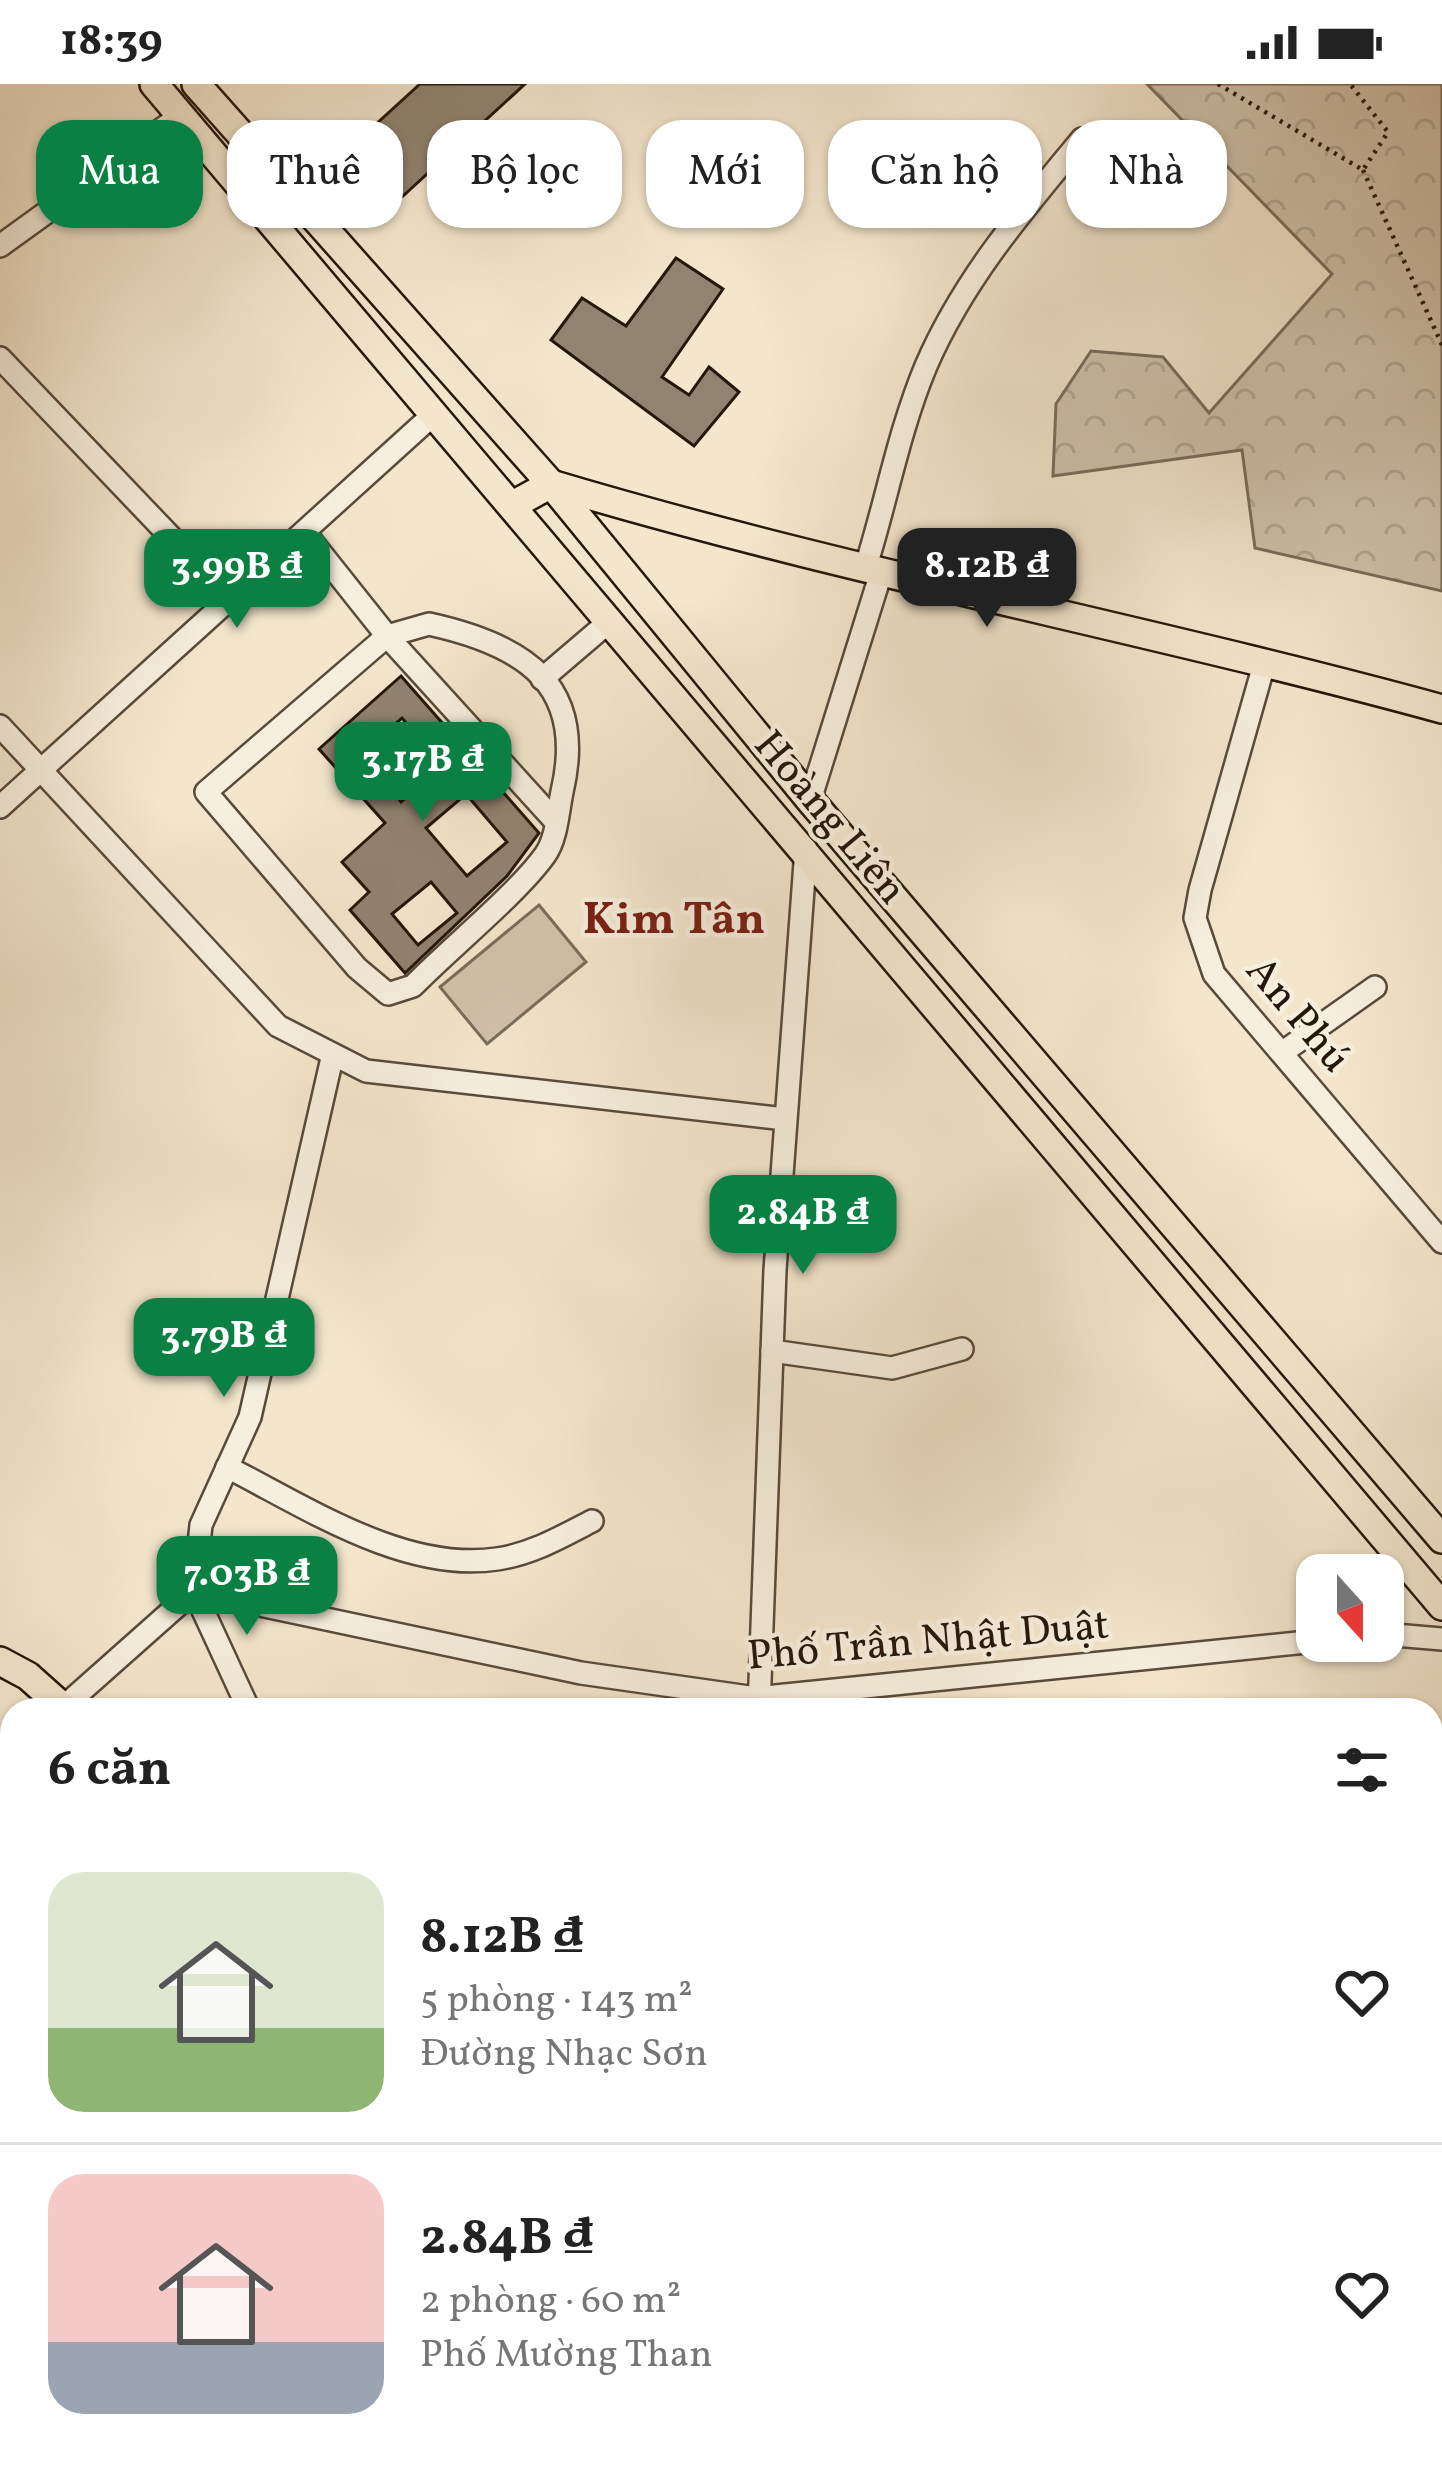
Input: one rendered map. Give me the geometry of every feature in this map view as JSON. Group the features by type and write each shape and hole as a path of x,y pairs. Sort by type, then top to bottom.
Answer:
{"main road":[{"name":"Hoàng Liên","path":"154,84 1442,1606"},
{"name":"Hoàng Liên","path":"206,87 461,388 550,484 810,800 1442,1539"},
{"path":"180,116 206,87"},
{"path":"435,413 461,388"},
{"path":"513,505 550,484 873,571 1264,661 1442,709"},
{"path":"610,620 640,594"},
{"path":"806,849 810,800"},
{"path":"0,1661 28,1676 51,1698"}],"street":[{"path":"0,246 180,116"},
{"path":"810,800 924,370 945,327 1015,220 1066,158"},
{"path":"0,358 230,599"},
{"path":"0,807 435,413"},
{"path":"305,532 387,636 556,822"},
{"path":"542,679 610,620"},
{"path":"429,624 482,636 542,679 561,704 572,734 546,854 413,986 388,994 357,968 206,792 387,636 429,624"},
{"name":"An Phú","path":"1264,661 1195,918 1214,974 1442,1242"},
{"path":"0,726 278,1026 332,1058 366,1071 785,1119"},
{"path":"758,1698 785,1119 806,849"},
{"path":"1283,1052 1375,987"},
{"path":"243,1698 194,1591 201,1525 250,1417 332,1058"},
{"path":"772,1351 892,1368 962,1349"},
{"path":"227,1467 326,1518 442,1559 494,1560 535,1550 592,1521"},
{"path":"75,1698 194,1591"},
{"name":"Phố Trần Nhật Duật","path":"194,1591 581,1673 724,1698"},
{"path":"1404,1636 1442,1639"},
{"name":"Phố Trần Nhật Duật","path":"811,1698 1296,1643"}],"path":[{"path":"1218,84 1363,170 1442,345"},
{"path":"1350,84 1388,132 1363,170"}],"green space":[{"path":"1147,84 1442,84 1442,591 1255,548 1242,450 1053,476 1056,404 1091,351 1163,357 1209,413 1332,274 1227,166 1227,120 1182,120"},
{"path":"539,905 586,962 487,1044 440,987"}],"building":[{"path":"420,84 525,84 486,120 427,120 427,174 403,196 403,120 381,120"},
{"path":"676,258 723,289 662,377 689,395 709,367 739,392 694,446 551,340 582,298 626,326"},
{"path":"401,676 539,833 507,876 405,973 350,910 369,892 342,862 385,823 319,749","holes":["402,718 443,767 401,802 361,753","466,794 507,842 467,876 426,828","431,882 457,913 418,945 392,914"]}],"district":[{"name":"Kim Tân","path":"674,917"}]}
